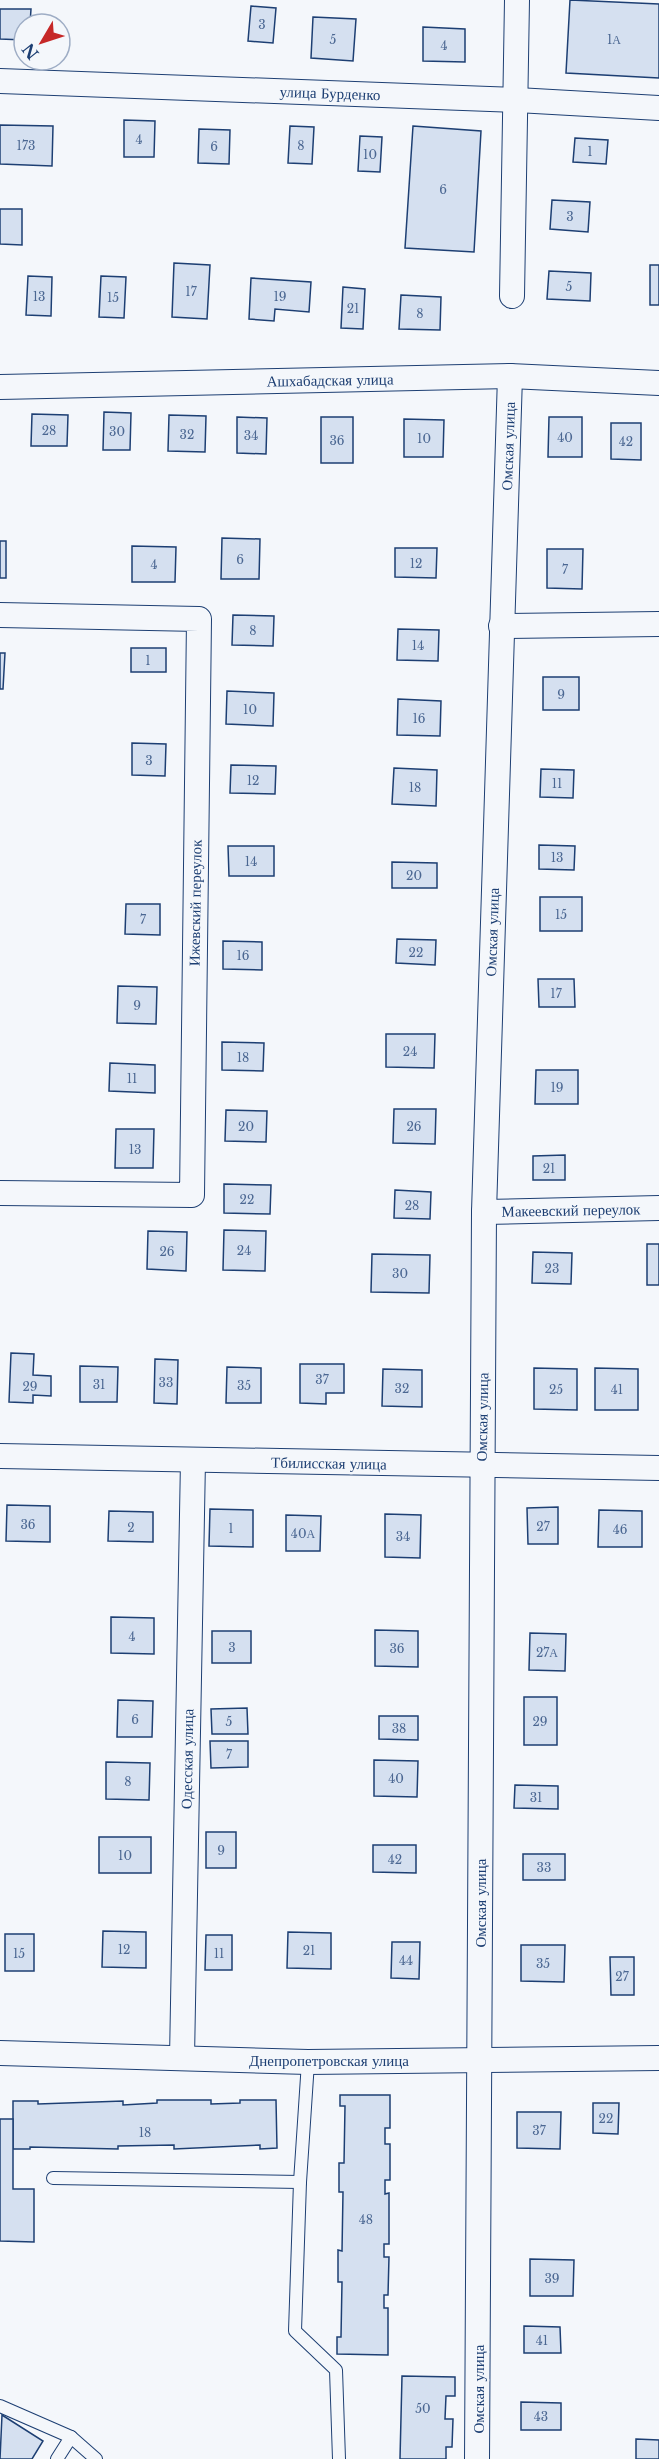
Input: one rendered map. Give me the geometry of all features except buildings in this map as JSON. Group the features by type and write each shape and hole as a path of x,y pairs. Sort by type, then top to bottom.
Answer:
{"street":[{"path":"512,296 517,0"},
{"name":"улица Бурденко","path":"0,81 517,100 659,108"},
{"name":"Ашхабадская улица","path":"0,387 510,376 659,383"},
{"name":"Омская улица","path":"477,2459 484,1212 510,376"},
{"name":"Ижевский переулок","path":"0,615 199,619 192,1195 0,1193"},
{"path":"501,626 659,624"},
{"name":"Макеевский переулок","path":"484,1212 659,1208"},
{"name":"Тбилисская улица","path":"0,1456 481,1467 659,1468"},
{"name":"Одесская улица","path":"182,2058 193,1460"},
{"name":"Днепропетровская улица","path":"0,2053 308,2062 479,2058 659,2058"}],"lane":[{"path":"308,2062 300,2182 296,2331 336,2370 339,2459"},
{"path":"53,2178 300,2182"},
{"path":"0,2406 71,2437 96,2459"},
{"path":"57,2459 71,2437"}]}
